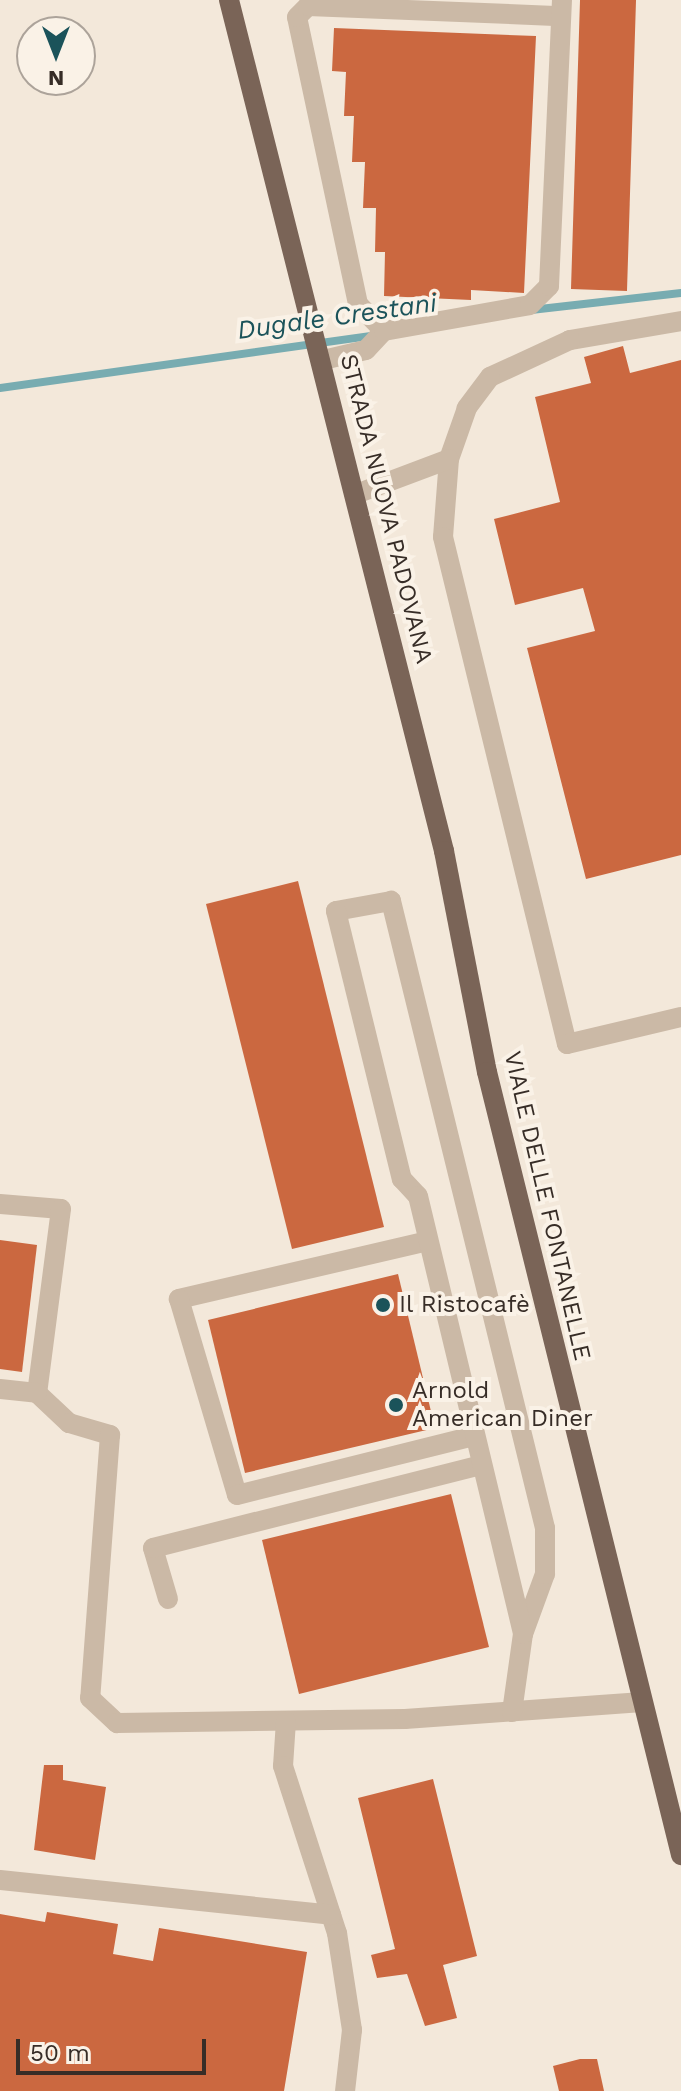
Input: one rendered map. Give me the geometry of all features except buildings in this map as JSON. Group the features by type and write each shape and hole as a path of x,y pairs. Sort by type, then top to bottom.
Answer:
{"main road":[{"name":"STRADA NUOVA PADOVANA","path":"229,0 323,360 407,706"},
{"name":"VIALE DELLE FONTANELLE","path":"407,706 444,851 487,1072 681,1855"}],"lane":[{"path":"323,360 366,350 384,331 530,305 549,286 562,8 308,6 297,17 358,304 384,331"},
{"path":"681,321 570,340 490,377 467,408 449,459 443,537 567,1044 681,1017"},
{"path":"356,494 449,459"},
{"path":"512,1712 523,1634 545,1574 545,1528 391,901 336,911 402,1179 418,1196 523,1634"},
{"path":"0,1204 61,1209 37,1393"},
{"path":"428,1241 179,1299 237,1495 474,1436"},
{"path":"0,1389 37,1393 69,1423 110,1435 90,1698 117,1723 286,1721 512,1712 642,1702"},
{"path":"168,1599 153,1548 481,1465"},
{"path":"286,1721 283,1766 331,1915 352,2030 345,2091"},
{"path":"0,1880 331,1915"}],"waterway":[{"name":"Dugale Crestani","path":"531,310 681,293"},
{"name":"Dugale Crestani","path":"0,388 376,335"}],"place":[{"name":"Il Ristocafè","path":"383,1305"},
{"name":"Arnold American Diner","path":"396,1405"}]}
